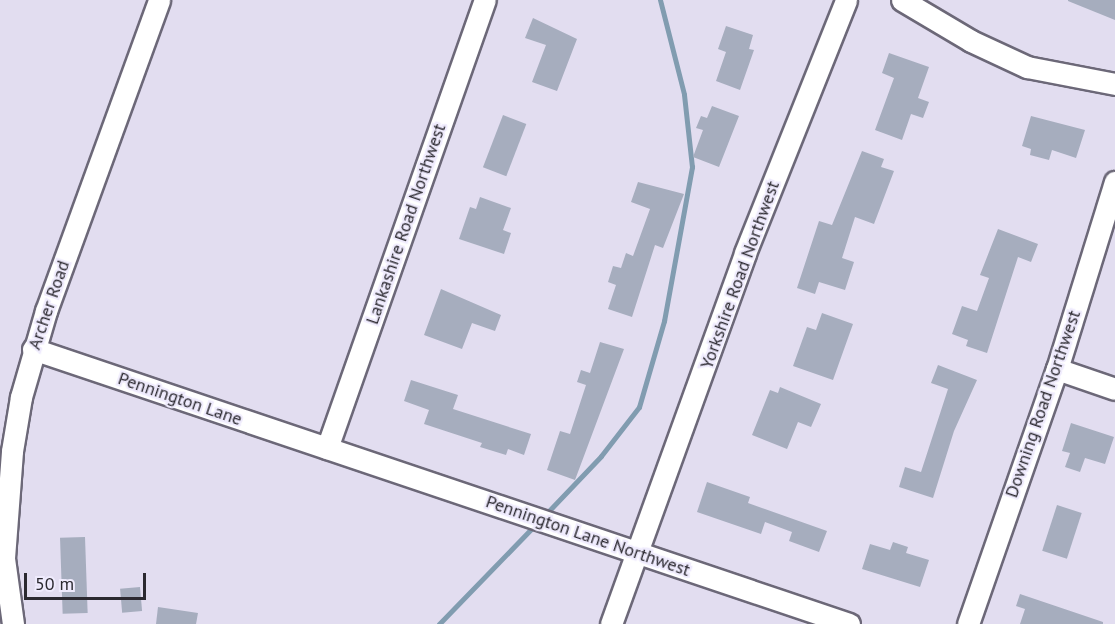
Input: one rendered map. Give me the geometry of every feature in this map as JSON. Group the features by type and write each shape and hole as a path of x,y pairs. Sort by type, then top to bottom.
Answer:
{"street":[{"name":"Archer Road","path":"14,624 4,558 6,508 21,397 33,349 159,0"},
{"name":"Lankashire Road Northwest","path":"327,448 485,0"},
{"name":"Yorkshire Road Northwest","path":"611,624 635,550 745,253 846,0"},
{"path":"902,0 971,41 1027,67 1115,84"},
{"name":"Downing Road Northwest","path":"968,624 1057,369 1115,182"},
{"name":"Pennington Lane","path":"33,349 327,448"},
{"path":"1057,369 1115,389"},
{"name":"Pennington Lane Northwest","path":"327,448 849,624"}],"building":[{"path":"1115,0 1115,20 1068,1"},
{"path":"533,18 577,39 557,91 532,82 546,45 525,38"},
{"path":"726,26 753,35 749,49 754,50 740,90 716,81 726,52 718,49"},
{"path":"889,53 929,67 918,98 929,102 923,118 911,114 902,140 875,130 894,78 882,73"},
{"path":"712,106 739,116 719,167 693,157 703,130 696,128 701,116 707,118"},
{"path":"503,115 526,124 506,176 483,167"},
{"path":"1031,116 1085,130 1076,158 1052,150 1049,160 1030,155 1031,149 1022,146"},
{"path":"862,151 884,159 881,167 894,171 874,224 855,217 842,258 854,262 845,290 819,282 815,294 797,288 819,221 832,225"},
{"path":"638,182 684,194 663,248 655,245 632,317 608,309 616,285 608,282 613,266 621,268 626,253 633,256 650,209 631,202"},
{"path":"480,197 511,208 503,230 511,233 504,254 459,239 470,207 476,209"},
{"path":"998,229 1038,244 1031,262 1018,257 987,353 966,346 968,340 952,334 962,306 977,311 989,278 980,275"},
{"path":"441,289 501,315 495,331 472,323 462,349 424,335"},
{"path":"822,313 853,324 833,380 793,366 807,327 816,330"},
{"path":"600,342 624,349 575,480 547,470 560,431 570,434 586,385 577,382 581,370 590,373"},
{"path":"938,365 977,380 954,431 933,498 899,487 905,467 921,472 948,389 931,383"},
{"path":"411,380 458,395 453,409 531,434 524,455 508,449 506,455 480,447 482,443 424,424 429,410 404,401"},
{"path":"780,387 821,404 811,427 798,422 787,449 752,435 770,390 778,393"},
{"path":"1071,423 1114,437 1105,464 1085,458 1080,472 1065,467 1070,453 1062,451"},
{"path":"707,482 750,497 748,503 827,531 819,552 789,541 792,532 765,522 761,534 697,512"},
{"path":"1057,505 1082,513 1067,559 1042,551"},
{"path":"85,537 88,613 63,614 60,538"},
{"path":"893,542 908,547 906,553 929,560 920,587 862,569 870,544 890,550"},
{"path":"140,587 142,611 122,613 120,589"},
{"path":"1020,594 1103,622 1103,624 1020,624 1025,609 1016,606"},
{"path":"158,607 198,613 196,624 156,624"}],"waterway":[{"path":"543,517 601,456 639,407 664,321 692,167 684,94 660,0"},
{"path":"439,624 537,523"}]}
